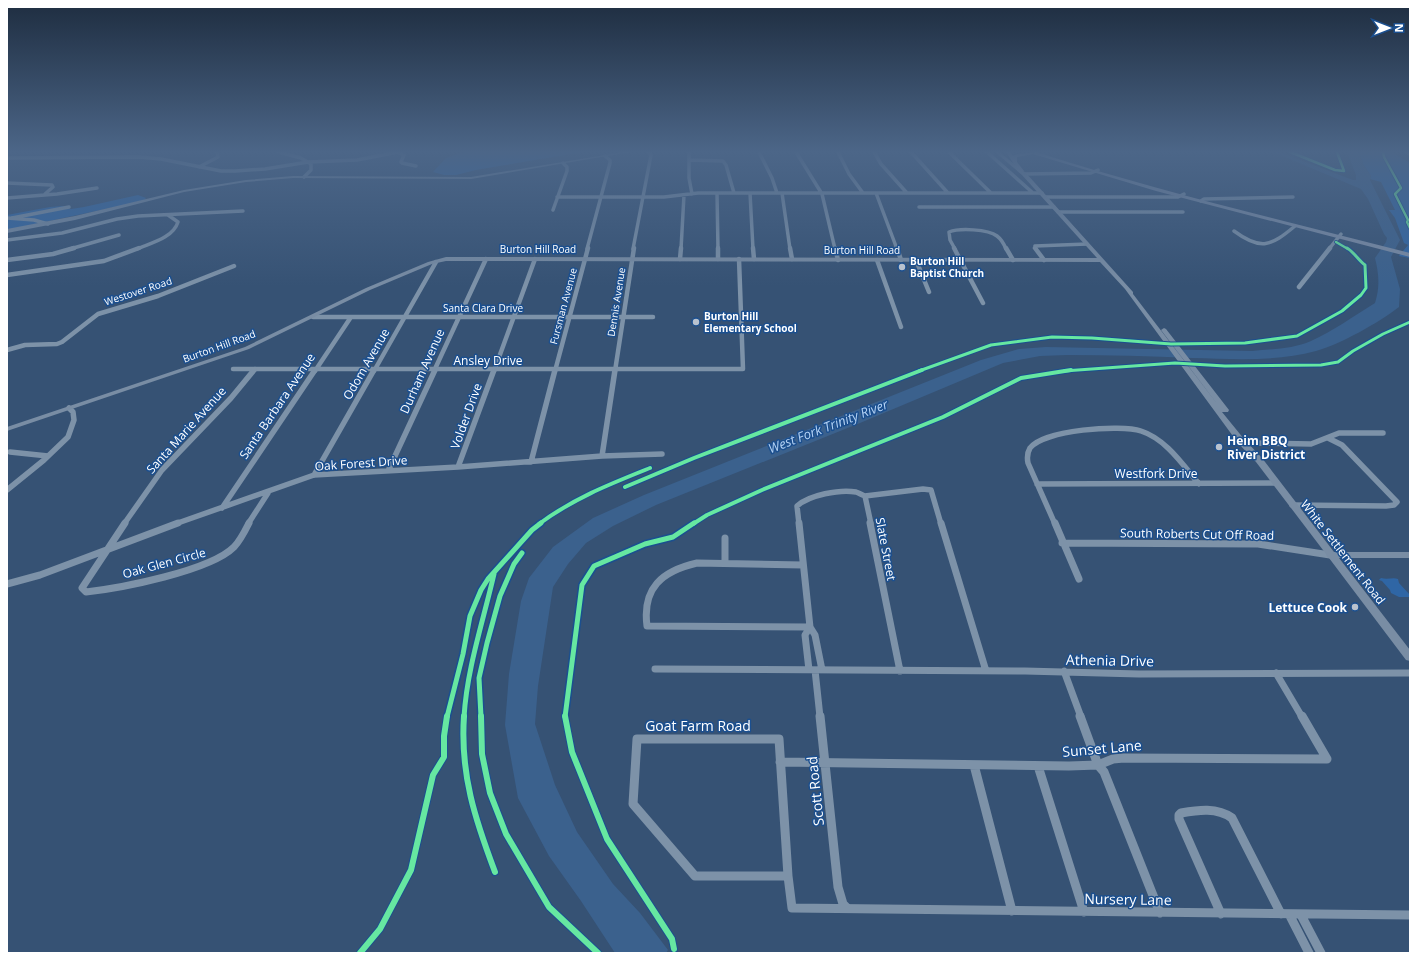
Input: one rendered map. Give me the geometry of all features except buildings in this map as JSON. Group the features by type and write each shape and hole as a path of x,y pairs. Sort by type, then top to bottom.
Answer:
{"main road":[{"path":"1190,197 1410,255"},
{"path":"1203,200 1295,226 1339,235"},
{"path":"1364,242 1410,252"}],"street":[{"path":"7,198 18,197"},
{"path":"7,231 48,224 165,197"},
{"path":"552,210 557,197 647,197"},
{"name":"Fursman Avenue","path":"530,462 601,197"},
{"name":"Dennis Avenue","path":"602,456 614,368 643,197"},
{"path":"680,259 684,197"},
{"path":"717,197 718,259"},
{"path":"750,197 754,259"},
{"path":"781,197 792,259"},
{"path":"822,197 838,260"},
{"path":"877,197 901,260"},
{"name":"White Settlement Road","path":"1046,197 1169,340 1292,506 1410,657"},
{"path":"1165,197 1178,197"},
{"path":"1203,200 1293,198"},
{"path":"12,218 69,207"},
{"path":"919,207 1054,207"},
{"path":"7,240 62,233 117,219 138,216 243,211"},
{"path":"1058,212 1183,212"},
{"path":"7,274 104,261 121,256 144,247 173,231 178,226 178,222 168,215"},
{"path":"7,218 34,220 48,224"},
{"path":"1234,231 1249,242 1261,245 1276,242 1295,226"},
{"path":"983,303 950,240 948,233 953,230 982,230 993,232 997,235 1013,260"},
{"path":"7,260 53,254 119,234"},
{"path":"1299,287 1339,235"},
{"path":"1044,260 1035,246 1087,244"},
{"name":"Burton Hill Road","path":"7,429 242,350 313,317 368,289 436,262 452,259 1101,260"},
{"name":"Durham Avenue","path":"388,471 486,259"},
{"name":"Volder Drive","path":"458,467 535,259"},
{"name":"Ansley Drive","path":"233,369 743,369 739,259"},
{"path":"877,260 901,327"},
{"path":"916,260 929,292"},
{"path":"1090,260 1106,266"},
{"name":"Odom Avenue","path":"314,475 436,262"},
{"name":"Westover Road","path":"7,350 25,345 57,344 62,342 98,314 113,308 151,298 234,266"},
{"name":"Santa Clara Drive","path":"313,317 653,317"},
{"name":"Santa Barbara Avenue","path":"222,508 314,369 351,317"},
{"name":"Santa Marie Avenue","path":"109,548 162,470 231,398 255,369"},
{"path":"7,490 48,456 68,437 72,429 74,415 69,408"},
{"path":"1078,579 1027,457 1032,446 1045,438 1071,431 1130,428 1142,431 1153,437 1174,456 1199,484"},
{"name":"White Settlement Road","path":"1238,432 1250,443 1259,460"},
{"path":"1250,443 1311,444 1320,443 1333,434 1383,433"},
{"path":"1292,506 1386,506 1394,505 1397,502 1393,496 1342,445 1328,438"},
{"path":"10,452 48,456"},
{"name":"Oak Forest Drive","path":"7,584 40,575 109,548 268,493 314,475 458,467 602,456 662,454"},
{"name":"Westfork Drive","path":"1037,484 1275,483"},
{"path":"865,496 912,489 930,490 986,671"},
{"name":"Scott Road","path":"846,908 843,904 838,887 815,670 815,635 810,627 797,506 799,502 818,495 858,492 865,496"},
{"name":"Oak Glen Circle","path":"109,548 92,571 82,588 86,592 106,590 163,577 218,559 235,546 268,493"},
{"name":"Slate Street","path":"865,496 900,671"},
{"path":"725,538 725,563"},
{"name":"South Roberts Cut Off Road","path":"1062,543 1258,544 1330,555"},
{"path":"1330,555 1410,555"},
{"path":"803,565 696,563 673,570 662,578 650,594 646,604 647,626 810,627"},
{"name":"Scott Road","path":"810,627 805,635 815,670"},
{"name":"Athenia Drive","path":"655,669 1064,671 1139,674 1410,673"},
{"path":"1064,671 1098,765 1104,772 1160,913"},
{"name":"Sunset Lane","path":"780,762 1038,766 1098,765 1113,758 1327,759 1276,673"},
{"name":"Goat Farm Road","path":"788,876 695,876 634,804 637,739 779,740 788,876 792,908 846,908"},
{"path":"974,764 1012,911"},
{"path":"1038,766 1084,912"},
{"path":"1221,914 1179,819 1179,815 1181,813 1218,811 1228,814 1232,818 1308,953"},
{"name":"Nursery Lane","path":"846,908 849,910 1410,915"},
{"path":"1301,915 1321,953"}],"shaded area":[{"path":"130,197 146,198 143,201 7,230 7,215 50,207 63,206 71,209"},
{"path":"1388,197 1410,197 1410,258 1399,256 1408,245 1404,243 1395,218 1389,210 1395,210"},
{"path":"1381,578 1398,579 1399,583 1410,595 1410,597 1399,597 1391,593 1382,581 1379,580"}],"water":[{"name":"West Fork Trinity River","path":"1366,197 1378,197 1400,240 1391,257 1400,289 1399,307 1381,320 1326,348 1286,357 1270,358 1239,359 1067,355 1040,356 1003,363 860,423 656,505 613,526 586,543 568,564 553,587 538,686 535,724 555,785 577,832 613,884 640,913 668,950 666,953 615,953 549,856 518,798 505,725 509,674 521,601 529,578 553,547 593,518 644,495 981,360 1019,349 1046,347 1252,351 1304,344 1327,333 1375,303 1378,291 1378,280 1375,258 1386,242 1387,238"}],"cycle path":[{"path":"1396,197 1408,220 1407,222 1410,228"},
{"path":"625,487 694,458 927,368 991,345 1052,337 1092,338 1171,344 1245,343 1297,336 1342,311 1361,295 1366,288 1365,265 1355,257 1352,251 1336,242"},
{"path":"674,949 672,939 607,839 572,752 564,714 582,585 594,566 645,544 673,537 707,515 762,490 943,417 1021,378 1070,370 1175,363 1225,366 1321,365 1338,362 1353,351 1383,334 1410,322"},
{"path":"360,953 380,929 411,870 433,775 444,757 444,736 448,710 463,654 470,616 481,590 488,579 532,530 550,516 588,493 650,468"},
{"path":"522,553 514,564 500,596 479,678 482,754 490,793 506,834 549,907 598,953"},
{"path":"494,574 475,648 466,693 463,735 465,764 472,806 479,831 495,872"}],"place":[{"name":"Burton Hill Baptist Church","path":"902,267"},
{"name":"Burton Hill Elementary School","path":"696,322"},
{"name":"Heim BBQ River District","path":"1219,447"},
{"name":"Lettuce Cook","path":"1355,607"}]}
